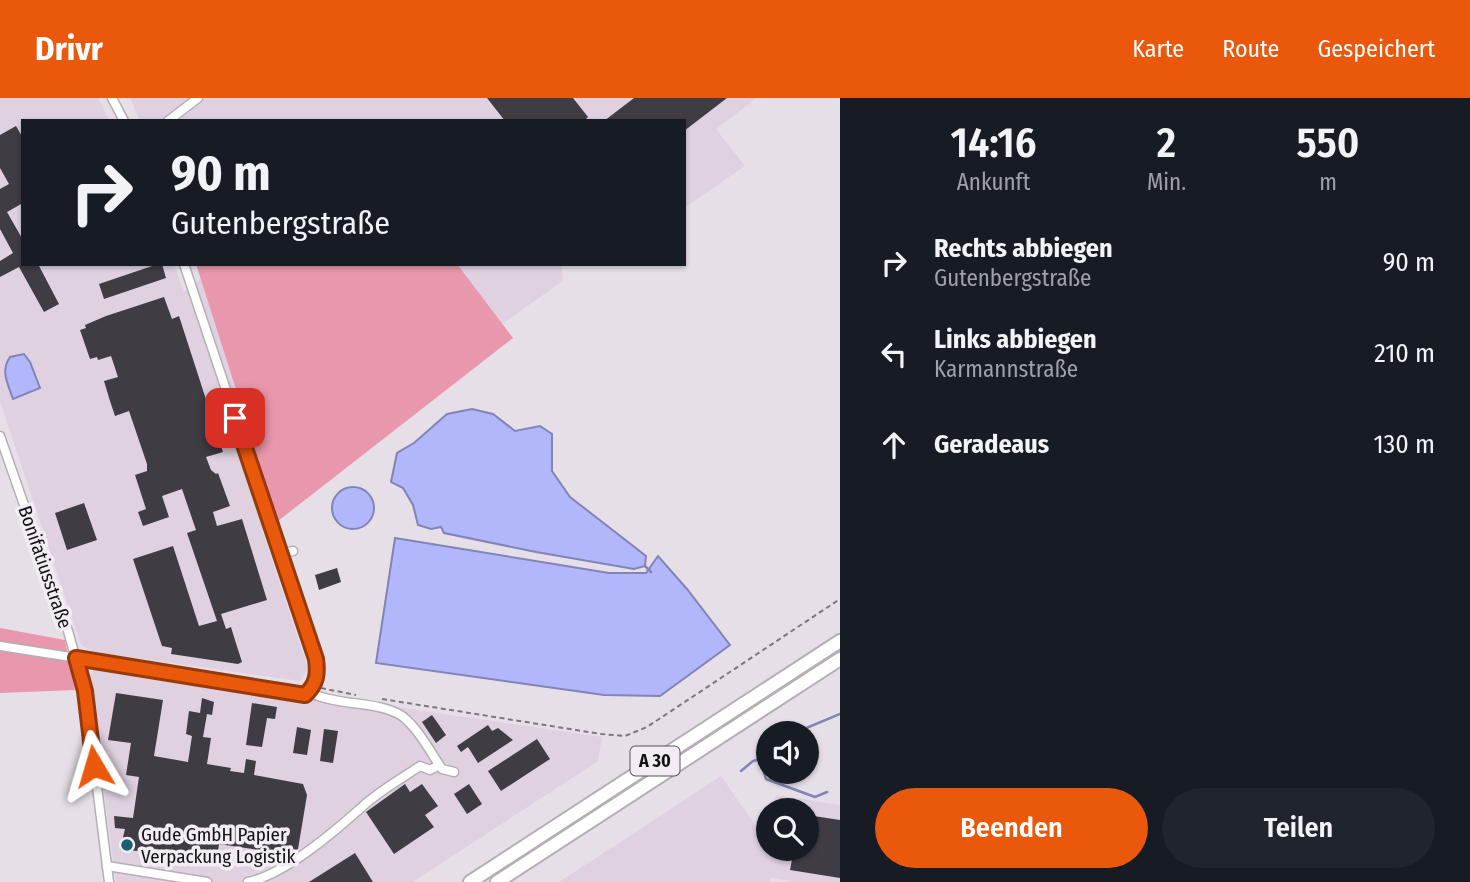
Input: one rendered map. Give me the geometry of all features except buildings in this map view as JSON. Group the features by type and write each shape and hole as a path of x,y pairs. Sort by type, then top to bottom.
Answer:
{"highway":[{"name":"A 30","path":"470,882 840,642"},
{"name":"A 30","path":"496,882 840,659"}],"street":[{"path":"112,98 123,119"},
{"path":"170,119 198,98"},
{"path":"185,266 316,659 318,674 313,688 305,695"},
{"name":"Bonifatiusstraße","path":"0,436 85,691 109,882"},
{"path":"279,550 293,551"},
{"path":"0,646 316,695 334,702 393,712 409,723 442,769 454,772"},
{"path":"248,882 262,879 340,828 362,806 420,766 429,770 439,765"},
{"path":"107,866 207,882"}],"path":[{"path":"373,698 625,736 647,727 840,600"},
{"path":"313,688 330,688 360,695"}],"shaded area":[{"path":"0,98 98,98 109,119 21,119 21,266 175,266 184,292 201,278 278,521 262,530 308,668 300,681 107,654 89,650 81,645 0,401"},
{"path":"130,98 757,98 716,129 745,166 686,207 686,119 139,119"},
{"path":"197,266 459,266 513,338 278,521"},
{"path":"458,266 561,266 563,281 502,324"},
{"path":"0,628 65,640 75,690 0,693"},
{"path":"98,666 293,698 382,705 602,737 598,761 413,882 116,882 89,680 92,671"},
{"path":"721,776 756,826 756,861 819,861 819,802 840,805 840,882 799,882 771,878 770,882 559,882"}],"water":[{"path":"24,354 40,388 13,399 6,378 7,362 10,357"},
{"path":"472,409 493,414 515,431 540,426 552,434 552,471 570,497 646,556 645,566 634,569 536,552 444,533 441,527 431,529 418,525 413,505 403,488 391,482 397,453 414,443 447,414"},
{"path":"353,487 368,493 374,508 368,523 353,529 338,523 332,508 338,493"},
{"path":"395,538 609,573 646,573 658,556 730,645 660,696 604,695 376,663"}],"waterway":[{"path":"645,566 651,572"},
{"path":"819,723 840,714"},
{"path":"741,771 756,760"},
{"path":"780,784 815,797 827,792"}],"place":[{"name":"Gude GmbH Papier Verpackung Logistik","path":"127,845"}],"route":[{"path":"94,766 85,691 76,658 305,695 313,688 318,674 316,659 235,418"}]}
